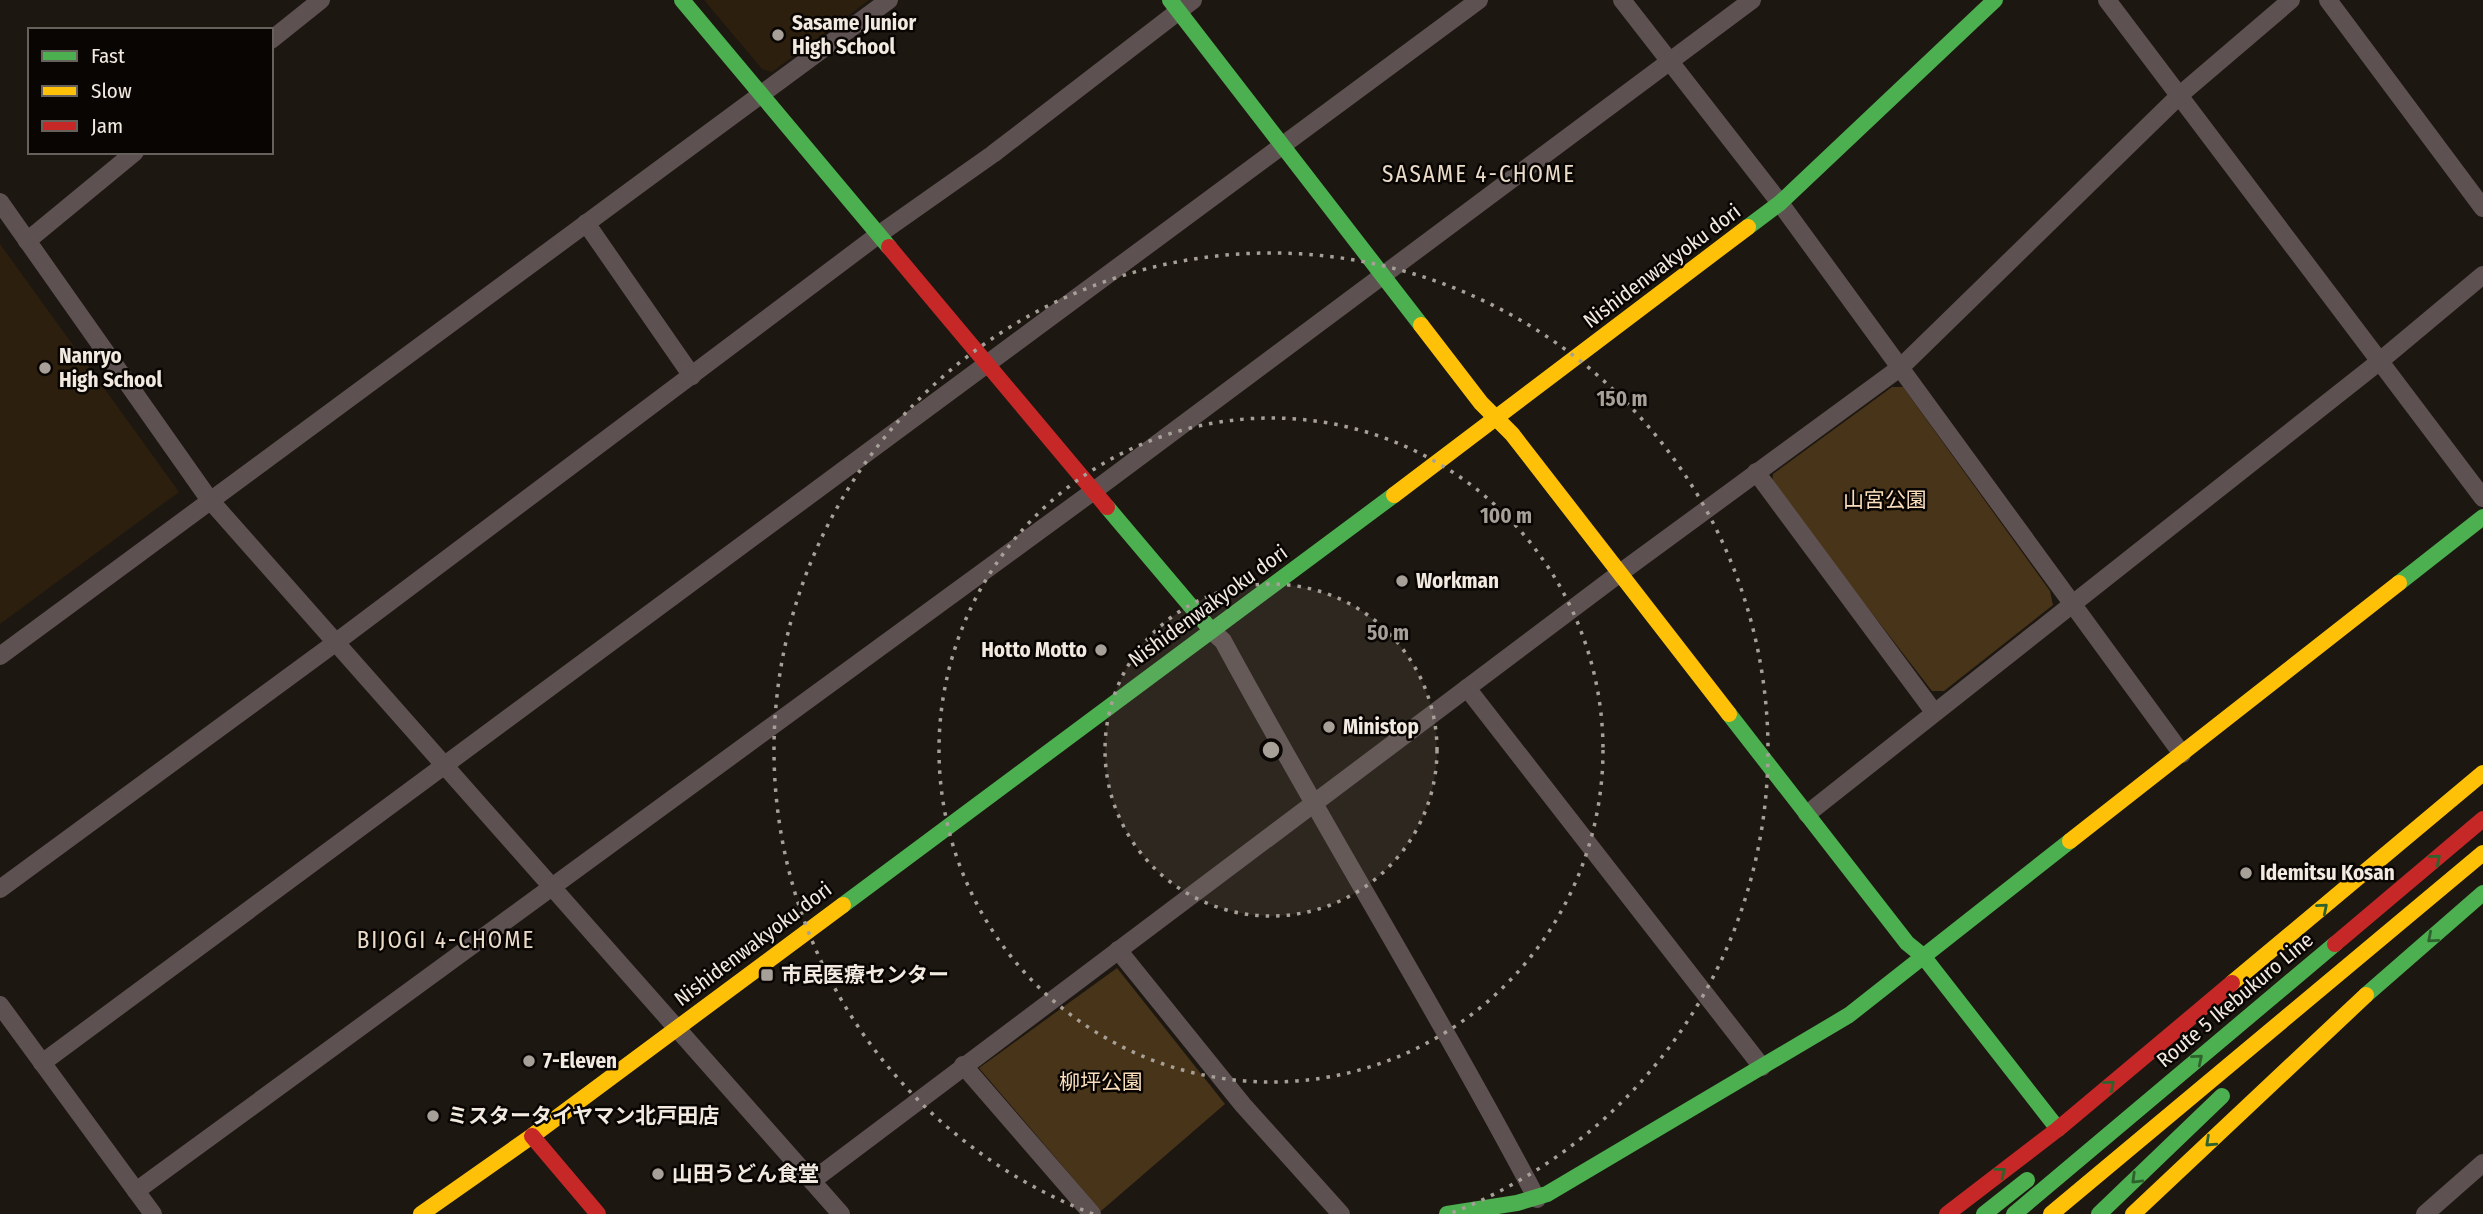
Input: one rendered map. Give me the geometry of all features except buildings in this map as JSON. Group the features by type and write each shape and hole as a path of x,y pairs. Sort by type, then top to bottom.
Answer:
{"main road":[{"path":"682,0 1211,629"},
{"name":"Nishidenwakyoku dori","path":"421,1214 532,1136 1497,419 1780,203 1995,0"},
{"path":"1174,6 1383,276 1620,573 1906,943 1923,956 2058,1129"},
{"path":"1447,1214 1537,1199 1849,1015 2483,517"},
{"path":"1947,1214 2058,1129 2483,773"},
{"name":"Route 5 Ikebukuro Line","path":"2014,1214 2483,819"},
{"path":"2033,1214 2483,836"},
{"path":"2052,1214 2483,853"},
{"path":"2066,1214 2483,866"},
{"path":"2133,1214 2362,999 2483,893"},
{"path":"1984,1214 2264,986 2389,899"},
{"path":"2099,1214 2308,1012"},
{"path":"532,1136 598,1214"}],"street":[{"path":"273,38 321,0"},
{"path":"0,656 209,499 889,0"},
{"path":"0,889 335,643 878,234 993,155 1174,6 1193,0"},
{"path":"43,1063 1283,148 1479,0"},
{"path":"1622,0 1669,64 1780,203 2182,754"},
{"path":"136,1191 1096,490 1752,0"},
{"path":"2107,0 2181,94 2483,498"},
{"path":"812,1181 1620,573 1901,367 2181,94 2291,0"},
{"path":"2328,0 2483,208"},
{"path":"27,241 133,154"},
{"path":"0,202 209,499 841,1214"},
{"path":"586,223 692,376"},
{"path":"1807,814 2380,361 2483,275"},
{"path":"1756,472 1934,712"},
{"path":"1211,629 1223,641 1312,805 1458,1051 1537,1199"},
{"path":"1467,688 1762,1067"},
{"path":"1118,950 1243,1105 1341,1214"},
{"path":"0,1005 153,1214"},
{"path":"963,1065 1092,1214"},
{"path":"2425,1214 2483,1163"}],"shaded area":[{"name":"Sasame Junior High School","path":"704,0 869,0 772,72 762,69"},
{"name":"Nanryo High School","path":"0,244 179,492 0,624"}],"green space":[{"name":"山宮公園","path":"1892,387 1903,387 2050,591 2053,605 1944,691 1932,691 1772,484 1773,474"},
{"name":"柳坪公園","path":"1117,968 1225,1104 1101,1211 979,1068"}],"traffic: fast":[{"path":"682,0 889,247"},
{"path":"1170,0 1421,325"},
{"path":"1748,227 1780,203 1995,0"},
{"path":"843,905 1394,495"},
{"path":"1107,507 1211,630"},
{"path":"2399,583 2483,517"},
{"path":"1729,714 1907,943 1923,956 2058,1129"},
{"path":"1447,1214 1517,1203 1547,1194 1849,1015 2070,841"},
{"path":"2366,995 2483,893"},
{"path":"2014,1214 2335,944"},
{"path":"2099,1214 2222,1096"},
{"path":"1984,1214 2027,1180"}],"traffic: slow":[{"path":"1394,495 1748,227"},
{"path":"1421,325 1481,403 1512,434 1729,714"},
{"path":"2070,841 2399,583"},
{"path":"2232,983 2483,773"},
{"path":"2051,1214 2483,853"},
{"path":"421,1214 532,1136 843,905"},
{"path":"2133,1214 2366,995"}],"traffic: jam":[{"path":"889,247 1107,507"},
{"path":"2335,944 2483,819"},
{"path":"1947,1214 2058,1129 2232,983"},
{"path":"532,1136 598,1214"}],"place":[{"name":"Sasame Junior High School","path":"778,35"},
{"name":"Nanryo High School","path":"45,368"},
{"name":"Workman","path":"1402,581"},
{"name":"Hotto Motto","path":"1101,650"},
{"name":"Ministop","path":"1329,727"},
{"name":"Idemitsu Kosan","path":"2246,873"},
{"name":"市民医療センター","path":"767,975"},
{"name":"7-Eleven","path":"529,1061"},
{"name":"ミスタータイヤマン北戸田店","path":"433,1116"},
{"name":"山田うどん食堂","path":"658,1174"}],"district":[{"name":"SASAME 4-CHOME","path":"1479,174"},
{"name":"BIJOGI 4-CHOME","path":"446,940"}]}
